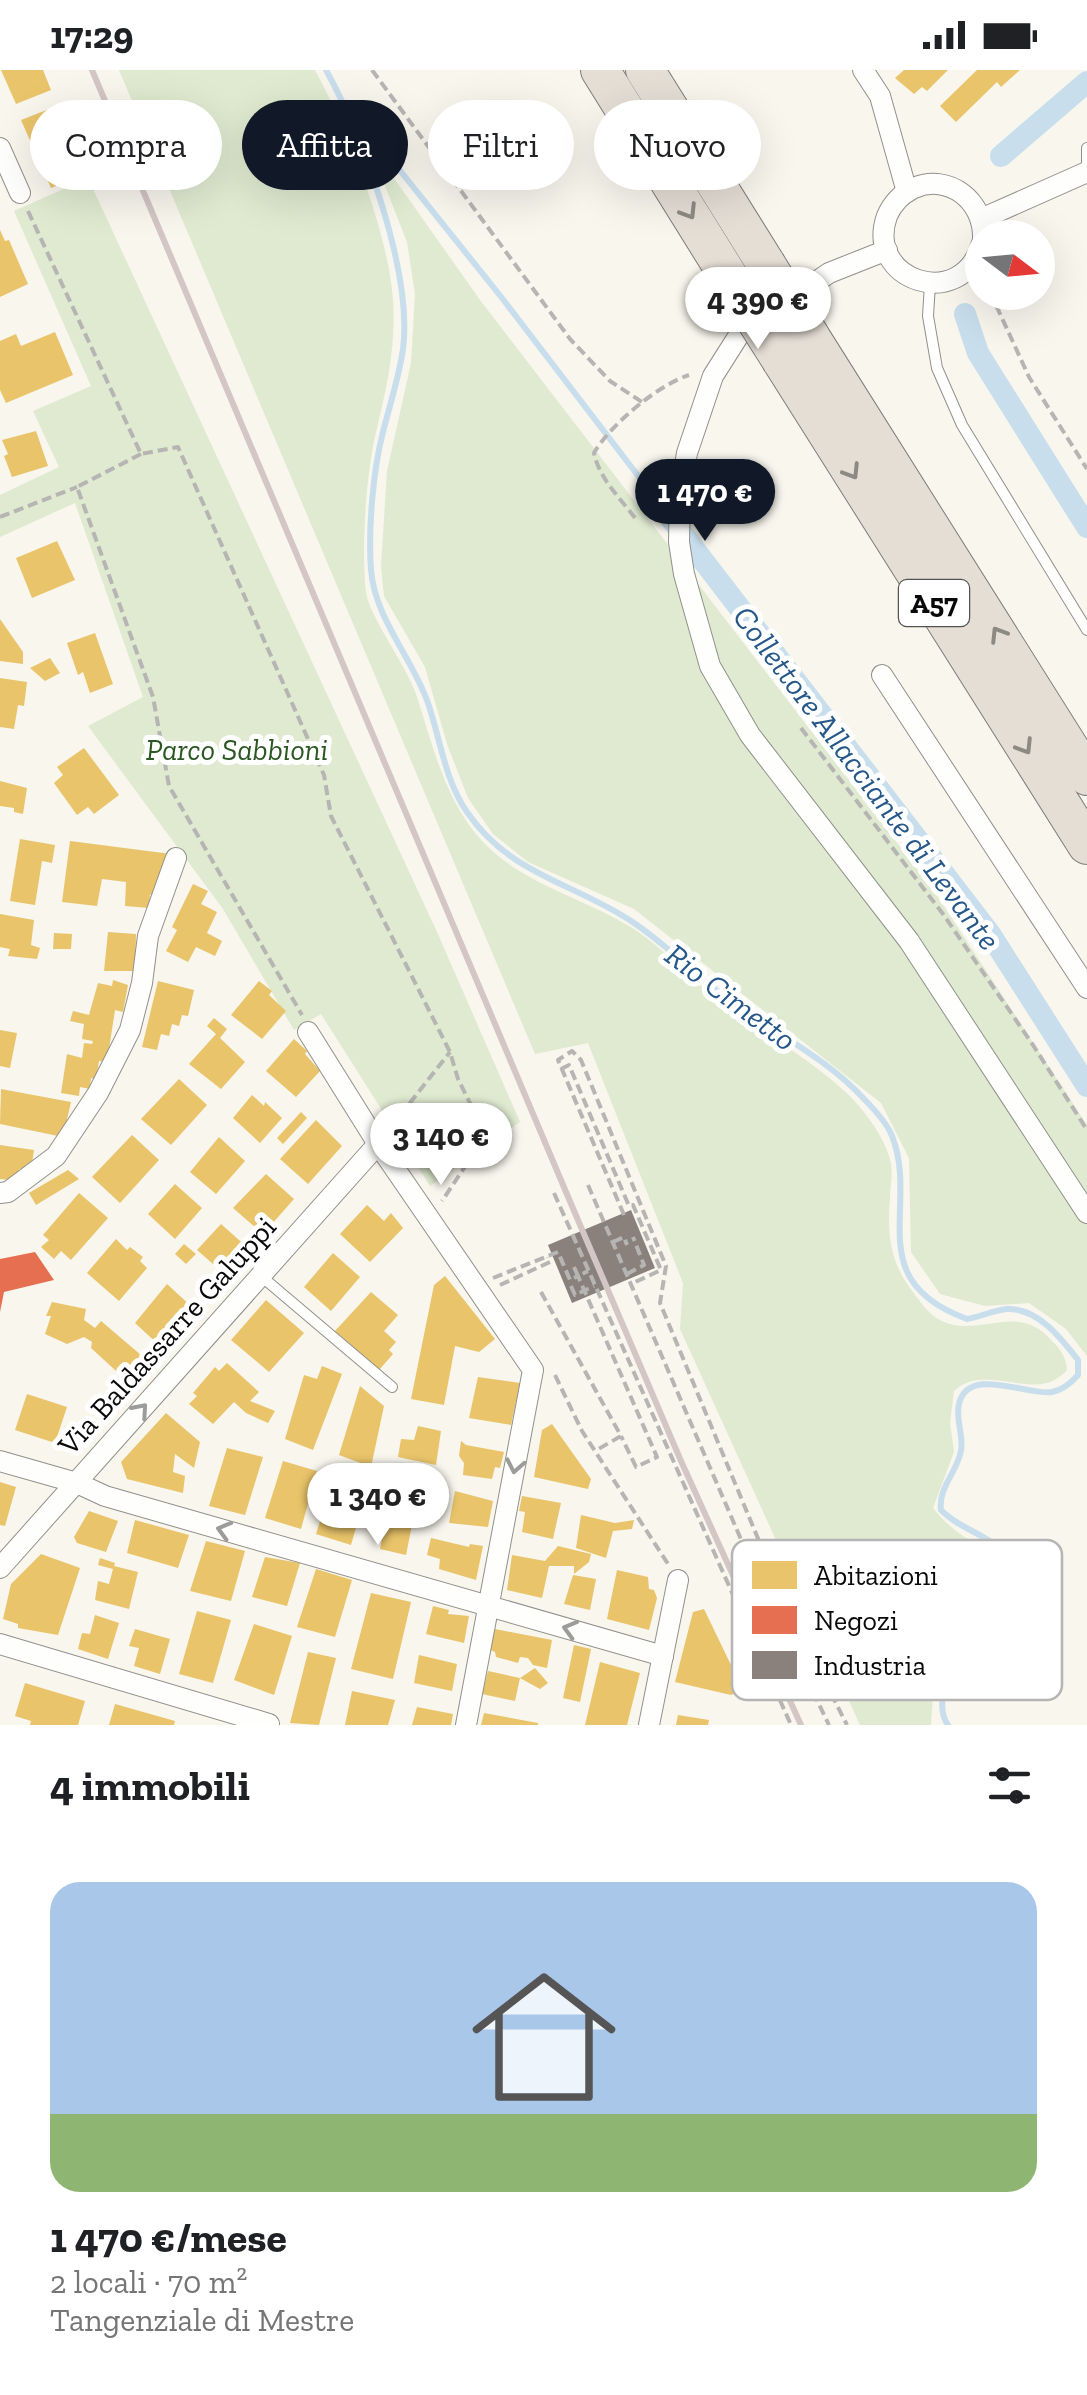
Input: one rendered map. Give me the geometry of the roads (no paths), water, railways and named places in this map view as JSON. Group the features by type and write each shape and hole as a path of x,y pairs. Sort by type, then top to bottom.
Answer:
{"highway":[{"name":"A57","path":"600,70 735,287 796,348 1087,776"},
{"name":"A57","path":"645,70 766,264 796,348 1087,846"}],"street":[{"path":"863,70 880,96 907,192"},
{"path":"0,148 20,193"},
{"path":"1004,220 1087,172"},
{"path":"965,272 930,284 903,273 887,250 887,217 898,198 926,184 946,185 972,201 978,220"},
{"path":"887,250 829,274 739,335 712,376 687,453 680,496 680,542 689,596 710,666 750,735 909,941 1087,1212"},
{"path":"882,675 1087,988"},
{"path":"0,1193 8,1192 56,1156 98,1093 130,1030 148,936 176,858"},
{"path":"308,1032 378,1144 541,1366 488,1605 466,1725"},
{"name":"Via Baldassarre Galuppi","path":"0,1568 378,1144"},
{"path":"0,1461 76,1483 105,1496 663,1656"},
{"path":"649,1725 678,1580"},
{"path":"0,1644 269,1724"}],"lane":[{"path":"1087,148 1087,164"},
{"path":"930,284 928,316 937,368 962,425 1087,630"},
{"path":"261,1276 392,1387"}],"waterway":[{"name":"Rio Cimetto","path":"326,70 355,131 382,206 393,245 404,318 403,349 374,482 370,537 374,588 428,703 460,800 502,850 642,929 733,1003 830,1068 872,1107 890,1131 899,1162 904,1262 914,1284 934,1303 967,1319 1007,1309 1029,1313 1048,1326 1078,1360 1078,1375 1056,1391 986,1384 965,1392 958,1415 961,1451 942,1494 941,1510 988,1540"},
{"path":"1001,156 1087,82"},
{"name":"Collettore Allacciante di Levante","path":"408,180 662,507"},
{"path":"965,314 978,353 1087,527"},
{"name":"Collettore Allacciante di Levante","path":"662,507 990,934 1087,1086"},
{"name":"Rio Cimetto","path":"943,1700 948,1725"}],"railway":[{"path":"92,70 566,1192 732,1573"},
{"path":"790,1700 801,1725"}],"park label":[{"name":"Parco Sabbioni","path":"237,750"}]}
